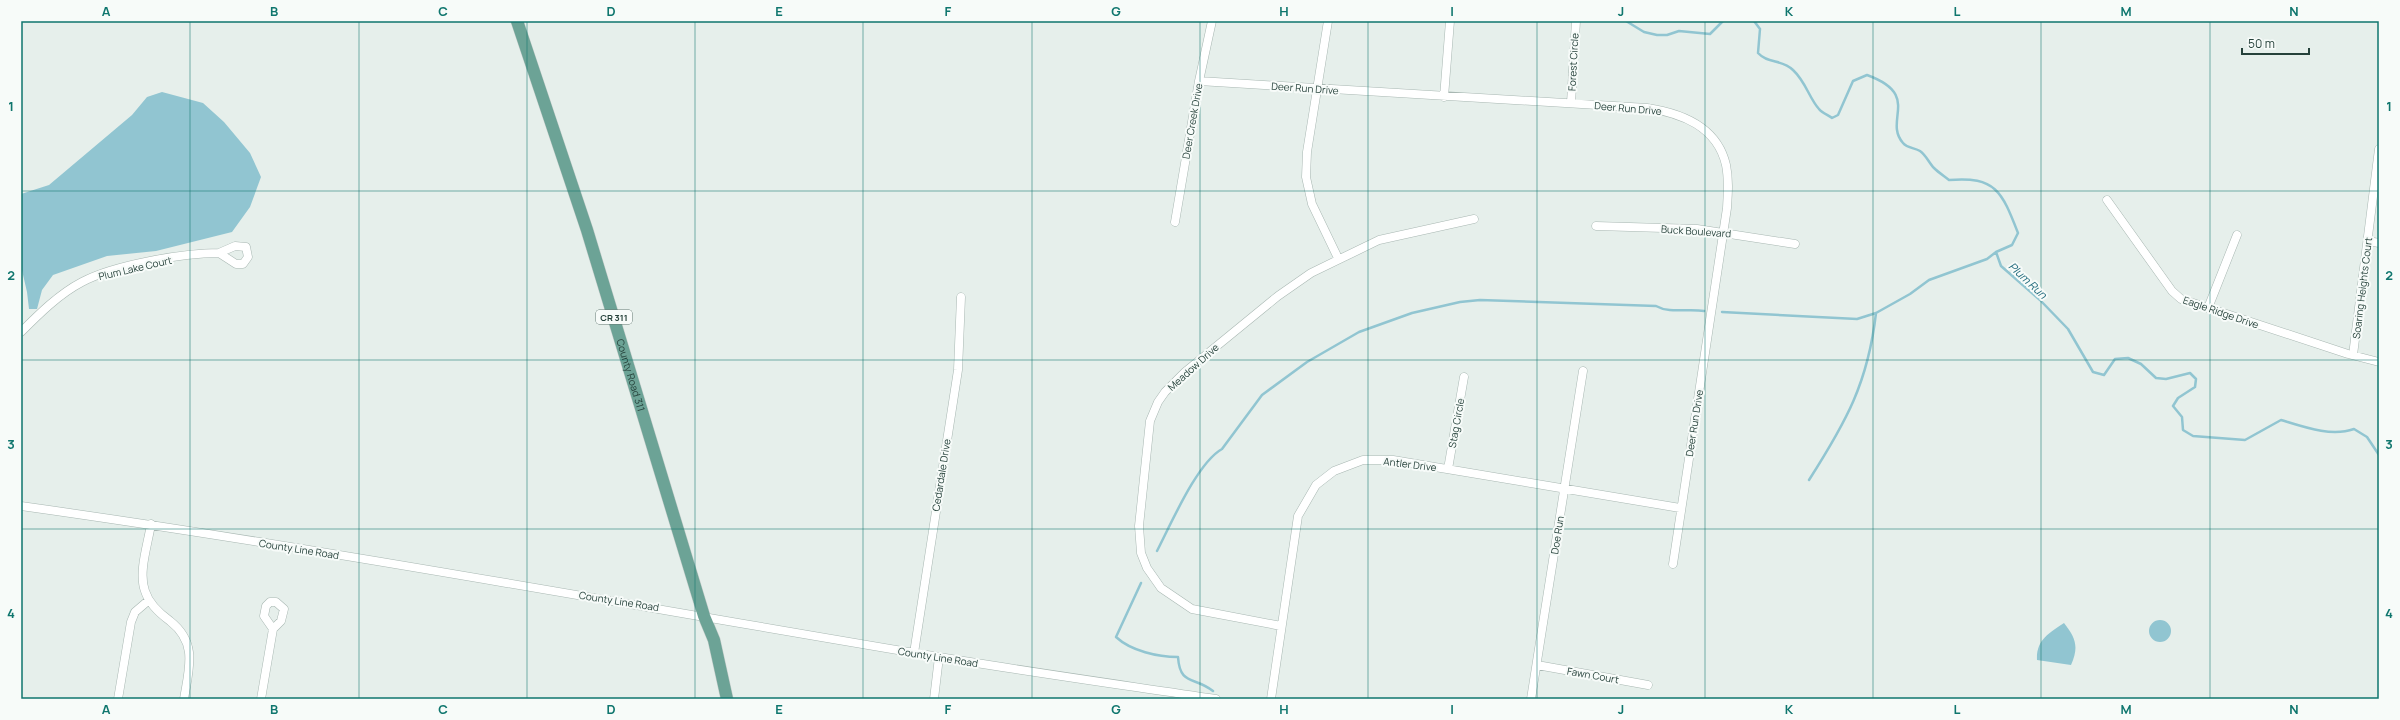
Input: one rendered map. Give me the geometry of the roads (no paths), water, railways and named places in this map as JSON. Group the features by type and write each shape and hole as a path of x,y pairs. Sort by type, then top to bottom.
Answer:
{"main road":[{"name":"County Road 311","path":"517,21 587,230 704,616 714,640 727,699"}],"street":[{"name":"Deer Creek Drive","path":"1175,222 1199,81 1212,21"},
{"path":"1328,21 1307,152 1306,177 1312,204 1338,258"},
{"path":"1444,96 1450,21"},
{"name":"Forest Circle","path":"1571,103 1576,21"},
{"name":"Deer Run Drive","path":"1199,81 1318,90 1647,108 1681,115 1697,124 1718,146 1726,166 1728,200 1680,508 1673,564"},
{"name":"Soaring Heights Court","path":"2353,355 2379,149"},
{"name":"Eagle Ridge Drive","path":"2107,200 2172,291 2180,299 2379,362"},
{"name":"Meadow Drive","path":"1281,626 1192,609 1161,588 1146,568 1141,553 1139,526 1150,422 1165,392 1185,372 1278,296 1338,258 1385,238 1474,219"},
{"name":"Buck Boulevard","path":"1596,226 1724,232 1795,244"},
{"path":"2208,308 2237,235"},
{"path":"2368,241 2379,243"},
{"name":"Plum Lake Court","path":"21,332 63,293 83,281 152,262 203,253 219,253"},
{"name":"Cedardale Drive","path":"914,653 958,370 961,297"},
{"name":"Doe Run","path":"1532,699 1583,372"},
{"name":"Stag Circle","path":"1448,469 1464,377"},
{"name":"Antler Drive","path":"1271,699 1298,516 1316,485 1334,471 1363,460 1393,460 1565,487 1680,508"},
{"name":"County Line Road","path":"21,506 151,524 704,616 914,653 1216,699"},
{"path":"151,524 143,576 144,590 160,613 178,627 187,641 190,658 184,699"},
{"path":"118,699 131,622 135,612 150,600"},
{"path":"260,699 273,629"},
{"path":"934,699 939,657"},
{"name":"Fawn Court","path":"1537,665 1648,685"}],"water":[{"path":"162,92 203,103 224,122 250,153 261,177 250,207 232,232 156,251 107,256 53,275 42,290 37,309 29,309 21,266 21,194 49,185 132,115 147,97"},
{"path":"2160,620 2164,621 2170,627 2170,635 2164,641 2160,642 2156,641 2150,635 2149,631 2150,627 2156,621"},
{"path":"2064,623 2074,638 2075,643 2075,653 2071,665 2037,660 2037,653 2041,642"}],"waterway":[{"name":"Plum Run","path":"1626,21 1644,32 1657,35 1667,35 1679,31 1710,34 1723,21"},
{"name":"Plum Run","path":"1754,21 1760,29 1758,53 1766,59 1784,64 1793,70 1822,112 1832,118 1838,115 1853,81 1867,75 1884,83 1893,91 1897,99 1898,134 1905,145 1922,153 1934,168 1949,180 1965,179 1987,184 2002,197 2018,233 2012,245 1996,252 2001,266 2040,300 2068,329 2093,372 2104,375 2115,359 2128,358 2141,364 2156,378 2166,379 2190,373 2196,379 2195,387 2178,398 2173,406 2182,417 2183,430 2193,436 2245,440 2281,420 2327,432 2354,429 2367,437 2379,455"},
{"path":"1722,312 1857,319 1876,313 1910,294 1929,280 1987,259 1996,252"},
{"path":"1157,551 1194,480 1203,467 1222,449 1262,395 1307,362 1359,332 1412,313 1460,302 1480,300 1656,306 1667,310 1704,311"},
{"path":"1809,480 1834,439 1853,401 1867,360 1876,313"},
{"path":"1141,583 1116,637 1129,646 1145,652 1162,656 1178,657 1179,666 1185,677 1206,686 1213,691"}]}
